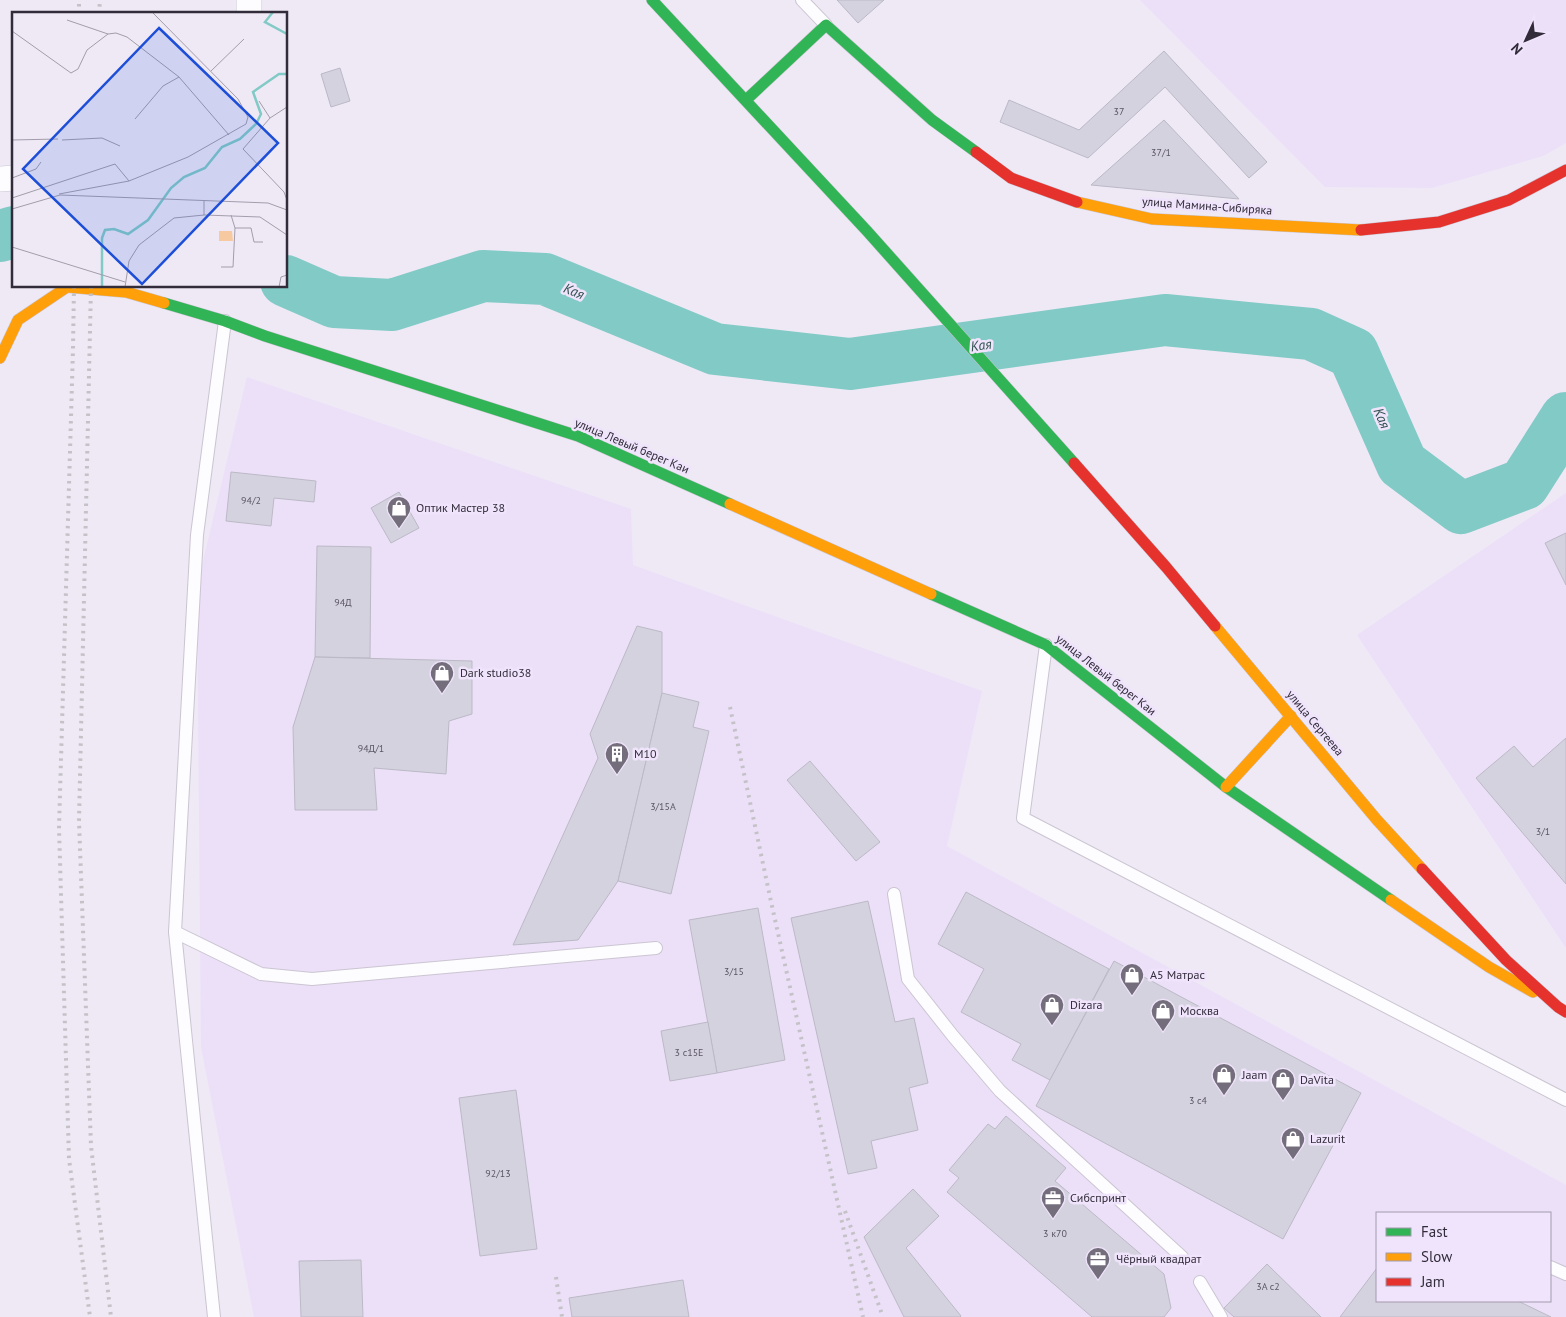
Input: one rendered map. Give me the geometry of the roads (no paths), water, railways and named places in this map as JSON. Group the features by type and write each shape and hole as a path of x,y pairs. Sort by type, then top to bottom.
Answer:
{"street":[{"name":"улица Сергеева","path":"652,0 867,231 1166,567 1378,820 1455,906 1506,960 1562,1010"},
{"path":"746,100 826,25"},
{"name":"улица Мамина-Сибиряка","path":"826,25 932,120 1011,178 1074,201 1152,218 1360,230 1439,222 1510,200 1566,170"},
{"name":"улица Левый берег Каи","path":"0,358 18,320 66,288"},
{"name":"улица Левый берег Каи","path":"79,288 126,292 225,321 265,336 578,436 1046,645 1226,787 1489,967 1562,1010"},
{"path":"1226,787 1291,716"}],"lane":[{"path":"802,0 826,25"},
{"path":"214,1317 175,932 197,535 225,321"},
{"path":"1046,645 1023,818 1566,1100"},
{"path":"894,894 908,979 953,1036 1000,1091 1182,1257"},
{"path":"175,932 261,974 312,979 656,948"},
{"path":"1551,1267 1566,1274"},
{"path":"1200,1282 1222,1317"}],"waterway":[{"name":"Кая","path":"0,236 12,233"},
{"name":"Кая","path":"288,282 334,302 392,305 483,276 545,279 715,349 850,364 1165,320 1311,334 1353,353 1402,464 1461,508 1524,484 1566,418"}],"railway":[{"path":"79,0 79,12"},
{"path":"99,12 100,0"},
{"path":"74,288 59,828 69,1159 90,1317"},
{"path":"91,288 79,821 91,1146 111,1317"},
{"path":"730,707 863,1317"},
{"path":"845,1211 883,1317"},
{"path":"556,1277 562,1317"}],"place":[{"name":"Оптик Мастер 38","path":"399,529"},
{"name":"Dark studio38","path":"442,694"},
{"name":"M10","path":"617,775"},
{"name":"А5 Матрас","path":"1132,996"},
{"name":"Dizara","path":"1052,1026"},
{"name":"Москва","path":"1163,1032"},
{"name":"Jaam","path":"1224,1096"},
{"name":"DaVita","path":"1283,1101"},
{"name":"Lazurit","path":"1293,1160"},
{"name":"Сибспринт","path":"1053,1219"},
{"name":"Чёрный квадрат","path":"1098,1280"}]}
